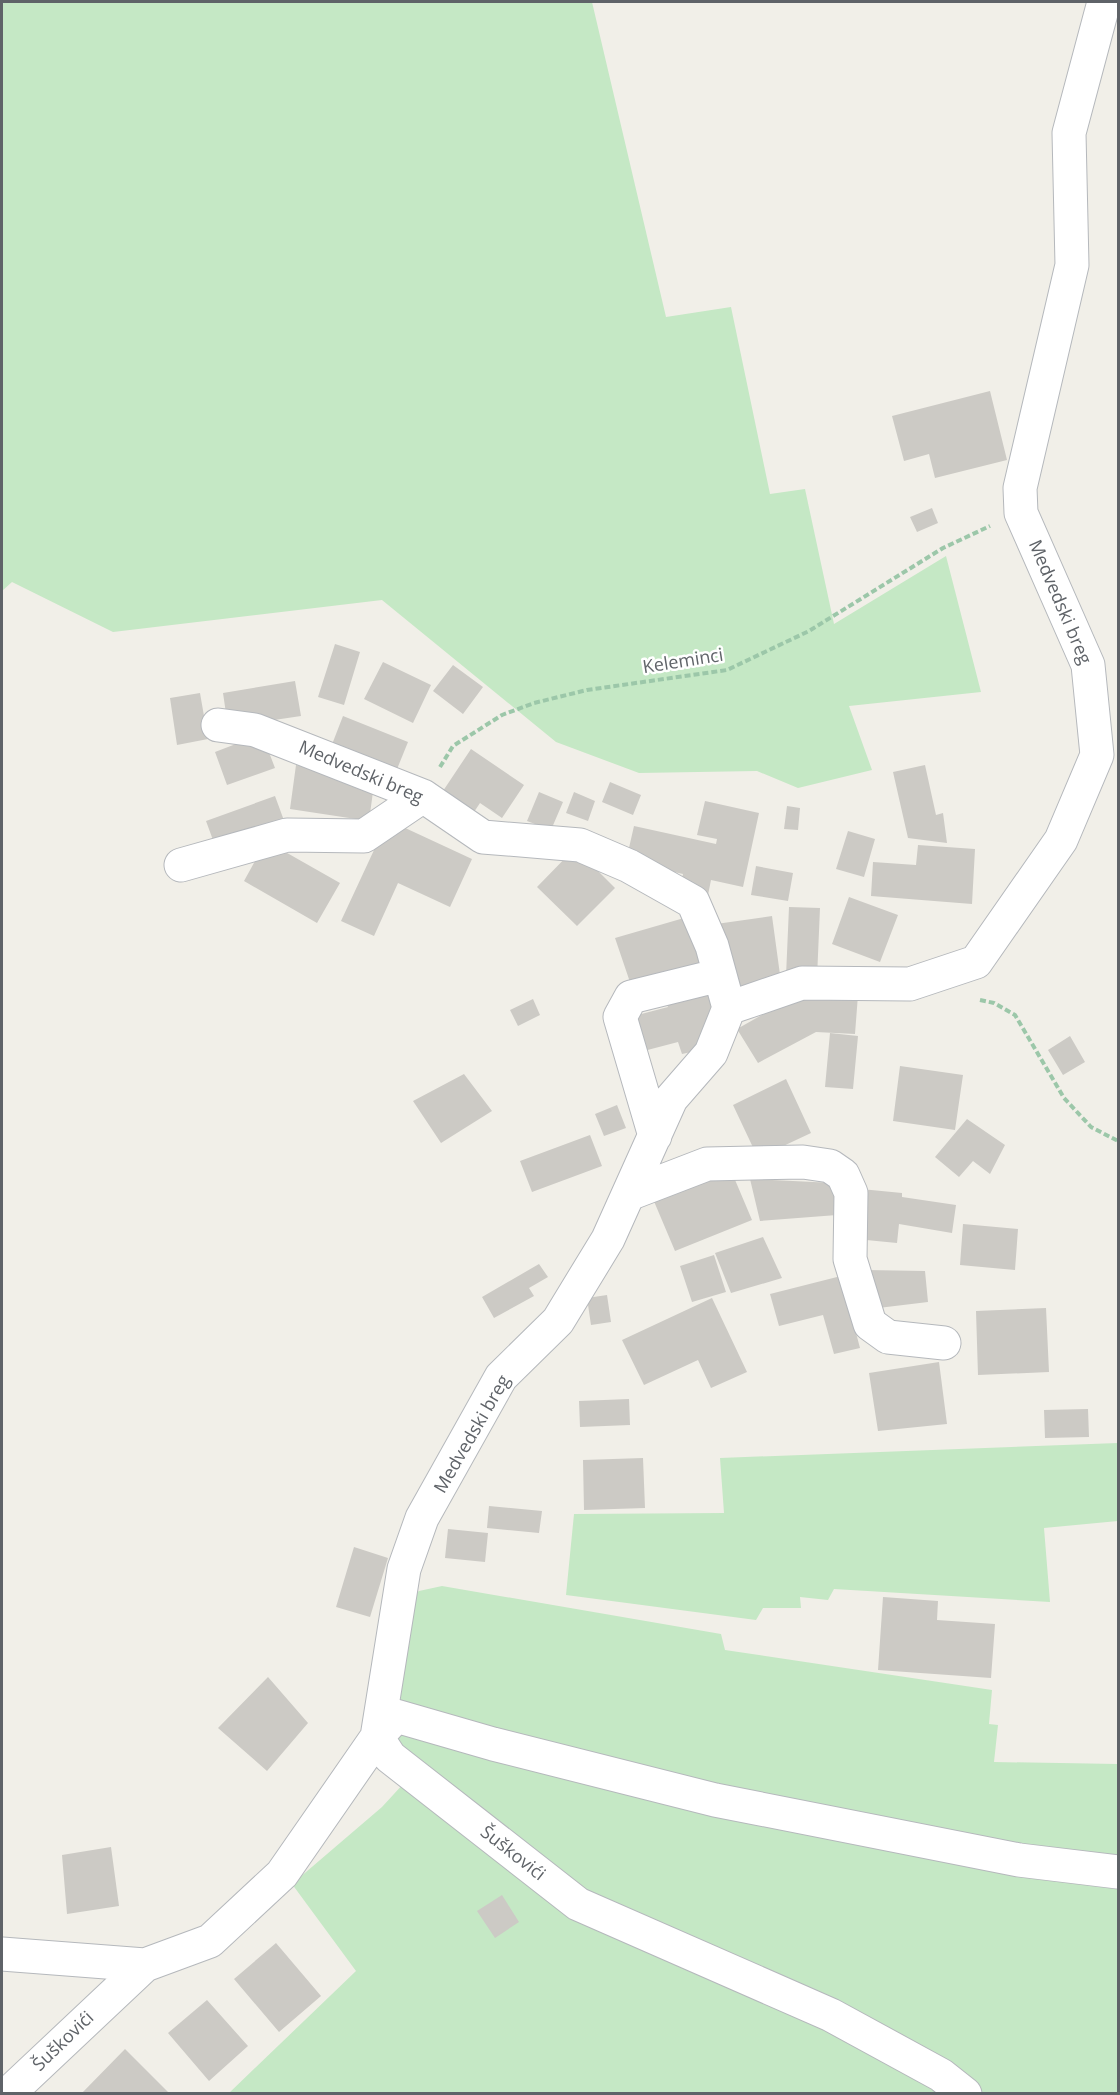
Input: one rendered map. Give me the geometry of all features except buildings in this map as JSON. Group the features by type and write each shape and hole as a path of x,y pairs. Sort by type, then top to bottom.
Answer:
{"street":[{"name":"Medvedski breg","path":"729,1008 802,983 910,984 976,962 1062,840 1097,755 1088,665 1021,513 1020,488 1072,265 1069,133 1104,2"},
{"name":"Medvedski breg","path":"218,725 255,730 423,796 483,837 580,845 629,866 693,902 712,946 729,1008 711,1053 671,1099 608,1239 558,1321 501,1377 422,1518 404,1569 377,1737"},
{"path":"182,865 287,835 364,836 423,796"},
{"path":"655,1136 620,1017 631,997 720,975"},
{"path":"629,1194 707,1164 803,1162 830,1166 843,1176 851,1193 850,1259 870,1324 888,1337 944,1343"},
{"path":"377,1737 396,1716 493,1744 715,1800 1019,1860 1119,1872"},
{"name":"Šuškovići","path":"8,2094 145,1965 210,1941 282,1874 377,1737 390,1757 578,1904 831,2014 941,2075 965,2094"},
{"name":"Šuškovići","path":"2,1954 145,1965"}],"path":[{"name":"Keleminci","path":"423,796 453,746 502,715 534,703 618,685 728,670 809,631 943,548 1021,513"},
{"path":"973,998 993,1003 1016,1015 1064,1098 1091,1127 1119,1141"}],"green space":[{"path":"2,2 592,2 666,317 731,307 770,494 805,489 834,624 946,556 981,692 849,706 872,770 798,788 757,771 639,773 556,742 382,600 113,632 12,582 2,591"},
{"path":"1118,1443 1118,1521 1044,1528 1050,1602 834,1589 828,1600 800,1597 801,1608 763,1608 756,1620 566,1595 574,1514 724,1513 720,1458"},
{"path":"442,1586 721,1634 725,1650 992,1690 989,1724 998,1725 994,1762 1118,1764 1118,1861 682,1784 395,1705 409,1598 419,1591"},
{"path":"396,1728 1118,1881 1118,2093 228,2094 356,1971 292,1884 382,1807 416,1770 396,1742"}]}
